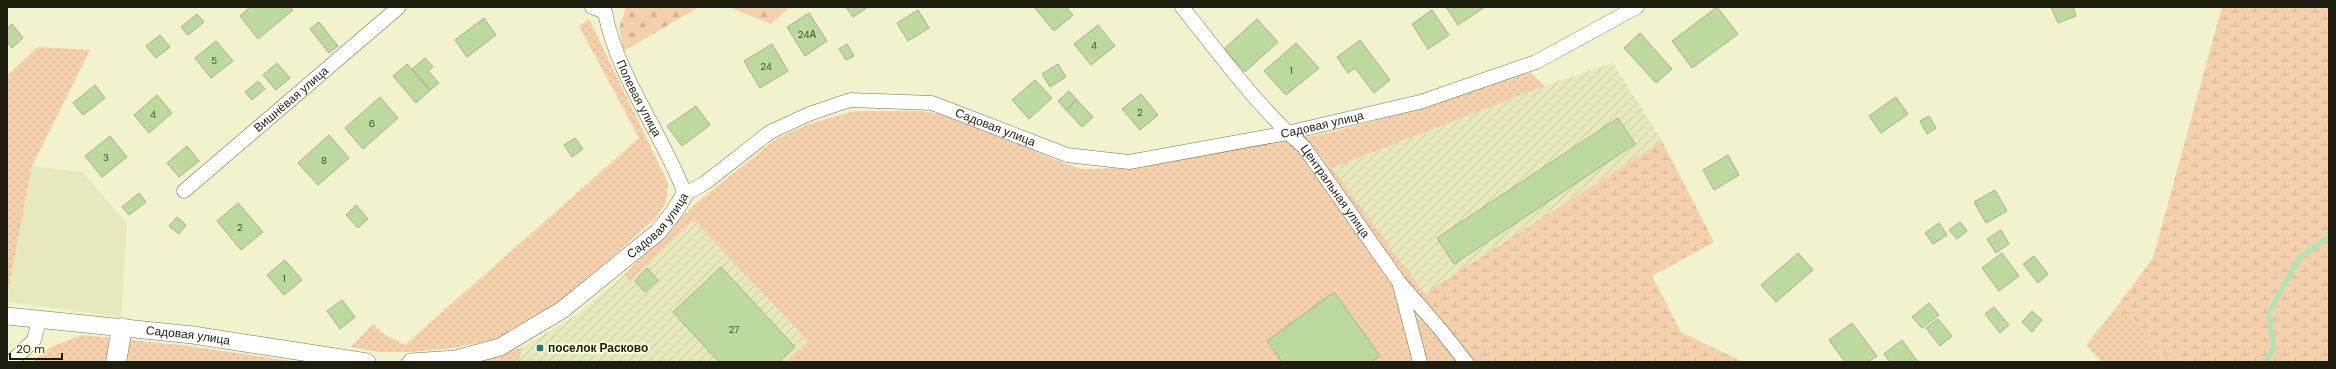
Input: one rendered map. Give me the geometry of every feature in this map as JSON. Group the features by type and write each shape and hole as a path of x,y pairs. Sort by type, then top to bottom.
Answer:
{"main road":[{"path":"116,362 122,328"}],"street":[{"name":"Вишнёвая улица","path":"184,191 399,7"},
{"name":"Центральная улица","path":"1182,7 1287,132 1304,147 1399,282 1440,329 1466,362"},
{"name":"Садовая улица","path":"411,362 456,359 500,347 562,310 658,232 674,212 685,194 705,183 770,132 810,114 850,100 932,103 1067,155 1129,162 1287,132 1420,102 1536,62 1637,7"},
{"name":"Полевая улица","path":"602,9 616,54 673,163 685,194"},
{"path":"1399,282 1420,362"},
{"name":"Садовая улица","path":"7,316 193,335 367,362"},
{"path":"11,362 34,340 39,320"}],"shaded area":[{"path":"1613,63 1662,141 1424,294 1332,168 1544,86"},
{"path":"32,166 82,172 127,223 121,317 7,302"},
{"path":"694,220 808,341 786,362 518,362 523,347 578,314 624,275 631,281"}],"green space":[{"path":"626,7 699,7 624,51 619,28"},
{"path":"729,7 790,7 771,24"},
{"path":"2222,7 2329,7 2329,362 2191,362 2156,353 2134,318 2115,309 2153,258"},
{"path":"589,19 668,183 666,202 655,219 558,304 496,339 454,348 410,352 380,352 351,347 373,324 382,333 405,345 639,138 579,26"},
{"path":"38,47 90,50 32,166 7,298 7,76"},
{"path":"1531,73 1544,86 1332,168 1475,362 786,362 808,341 694,220 631,281 624,275 694,205 776,139 809,124 855,111 922,111 949,116 1058,161 1082,169 1128,168 1328,133 1423,108"},
{"path":"1662,141 1714,242 1652,276 1681,332 1743,362 1601,362 1595,360 1589,362 1475,362 1424,294"},
{"path":"2115,309 2134,318 2156,353 2191,362 2102,362 2086,345"},
{"path":"82,335 189,346 298,362 32,362 51,347"},
{"path":"523,347 518,362 478,362"}],"building":[{"path":"250,7 290,7 293,10 258,39 240,16"},
{"path":"846,7 868,7 853,17"},
{"path":"1034,7 1066,7 1073,15 1054,31"},
{"path":"1446,7 1485,7 1458,25"},
{"path":"1717,7 1738,34 1692,68 1672,41"},
{"path":"2051,7 2073,7 2076,16 2058,23"},
{"path":"918,10 929,28 908,41 897,23"},
{"path":"1432,10 1449,35 1428,49 1412,24"},
{"path":"809,13 827,41 805,56 787,27"},
{"path":"197,14 204,22 188,35 181,27"},
{"path":"484,18 496,35 467,57 455,40"},
{"path":"1257,19 1278,42 1245,72 1224,49"},
{"path":"319,22 338,46 329,53 310,29"},
{"path":"12,24 23,38 12,48 7,42 7,28"},
{"path":"1098,25 1115,46 1091,65 1074,44"},
{"path":"1640,33 1672,69 1656,83 1624,48"},
{"path":"160,35 170,47 156,58 146,46"},
{"path":"1360,40 1390,80 1374,93 1355,68 1348,73 1337,57"},
{"path":"216,41 233,61 211,78 195,58"},
{"path":"1296,43 1319,68 1286,95 1264,71"},
{"path":"772,44 788,71 760,88 744,61"},
{"path":"847,44 854,56 846,60 839,49"},
{"path":"425,58 433,67 428,71 439,83 430,90 412,69"},
{"path":"277,63 290,78 276,90 263,75"},
{"path":"407,64 430,90 416,103 393,76"},
{"path":"1058,64 1066,77 1050,87 1042,74"},
{"path":"1035,80 1052,98 1029,119 1012,100"},
{"path":"258,81 265,89 252,100 245,92"},
{"path":"95,85 105,98 83,115 73,103"},
{"path":"1069,91 1077,100 1066,110 1058,101"},
{"path":"1141,94 1158,115 1140,130 1122,109"},
{"path":"157,95 172,113 149,133 134,115"},
{"path":"380,97 398,118 363,149 345,128"},
{"path":"1896,97 1908,114 1881,133 1869,116"},
{"path":"1077,100 1093,117 1082,127 1066,110"},
{"path":"696,106 710,125 682,146 667,126"},
{"path":"1929,116 1936,128 1927,134 1920,121"},
{"path":"1618,118 1635,144 1454,264 1437,238"},
{"path":"329,135 349,158 318,185 298,163"},
{"path":"110,136 127,157 102,177 85,156"},
{"path":"575,138 583,149 572,157 564,145"},
{"path":"187,146 199,161 179,177 167,163"},
{"path":"1728,155 1739,175 1714,190 1703,170"},
{"path":"1995,190 2007,211 1986,223 1974,202"},
{"path":"139,193 146,202 129,215 122,207"},
{"path":"238,203 263,232 241,250 217,221"},
{"path":"356,205 368,219 358,228 346,215"},
{"path":"177,217 186,225 179,234 169,226"},
{"path":"1960,222 1967,231 1957,239 1949,230"},
{"path":"1939,223 1947,235 1933,244 1925,233"},
{"path":"2001,230 2009,244 1996,253 1987,239"},
{"path":"1798,253 1813,270 1776,302 1761,285"},
{"path":"2002,253 2019,276 1999,291 1982,268"},
{"path":"2034,256 2048,274 2038,283 2023,264"},
{"path":"285,260 302,280 284,295 267,275"},
{"path":"721,267 795,347 779,362 719,362 673,312"},
{"path":"647,268 658,280 645,292 635,281"},
{"path":"1334,292 1380,356 1371,362 1282,362 1267,341"},
{"path":"342,300 355,317 340,329 327,311"},
{"path":"1929,303 1939,315 1922,328 1912,317"},
{"path":"1994,307 2009,325 2000,333 1985,314"},
{"path":"2032,311 2042,320 2032,332 2022,322"},
{"path":"1938,319 1952,336 1940,346 1926,328"},
{"path":"1852,323 1877,356 1868,362 1845,362 1829,340"},
{"path":"1902,340 1918,362 1890,362 1884,354"}],"waterway":[{"path":"2265,362 2274,348 2269,312 2300,257 2329,237"}],"place":[{"name":"поселок Расково","path":"540,348"}]}
